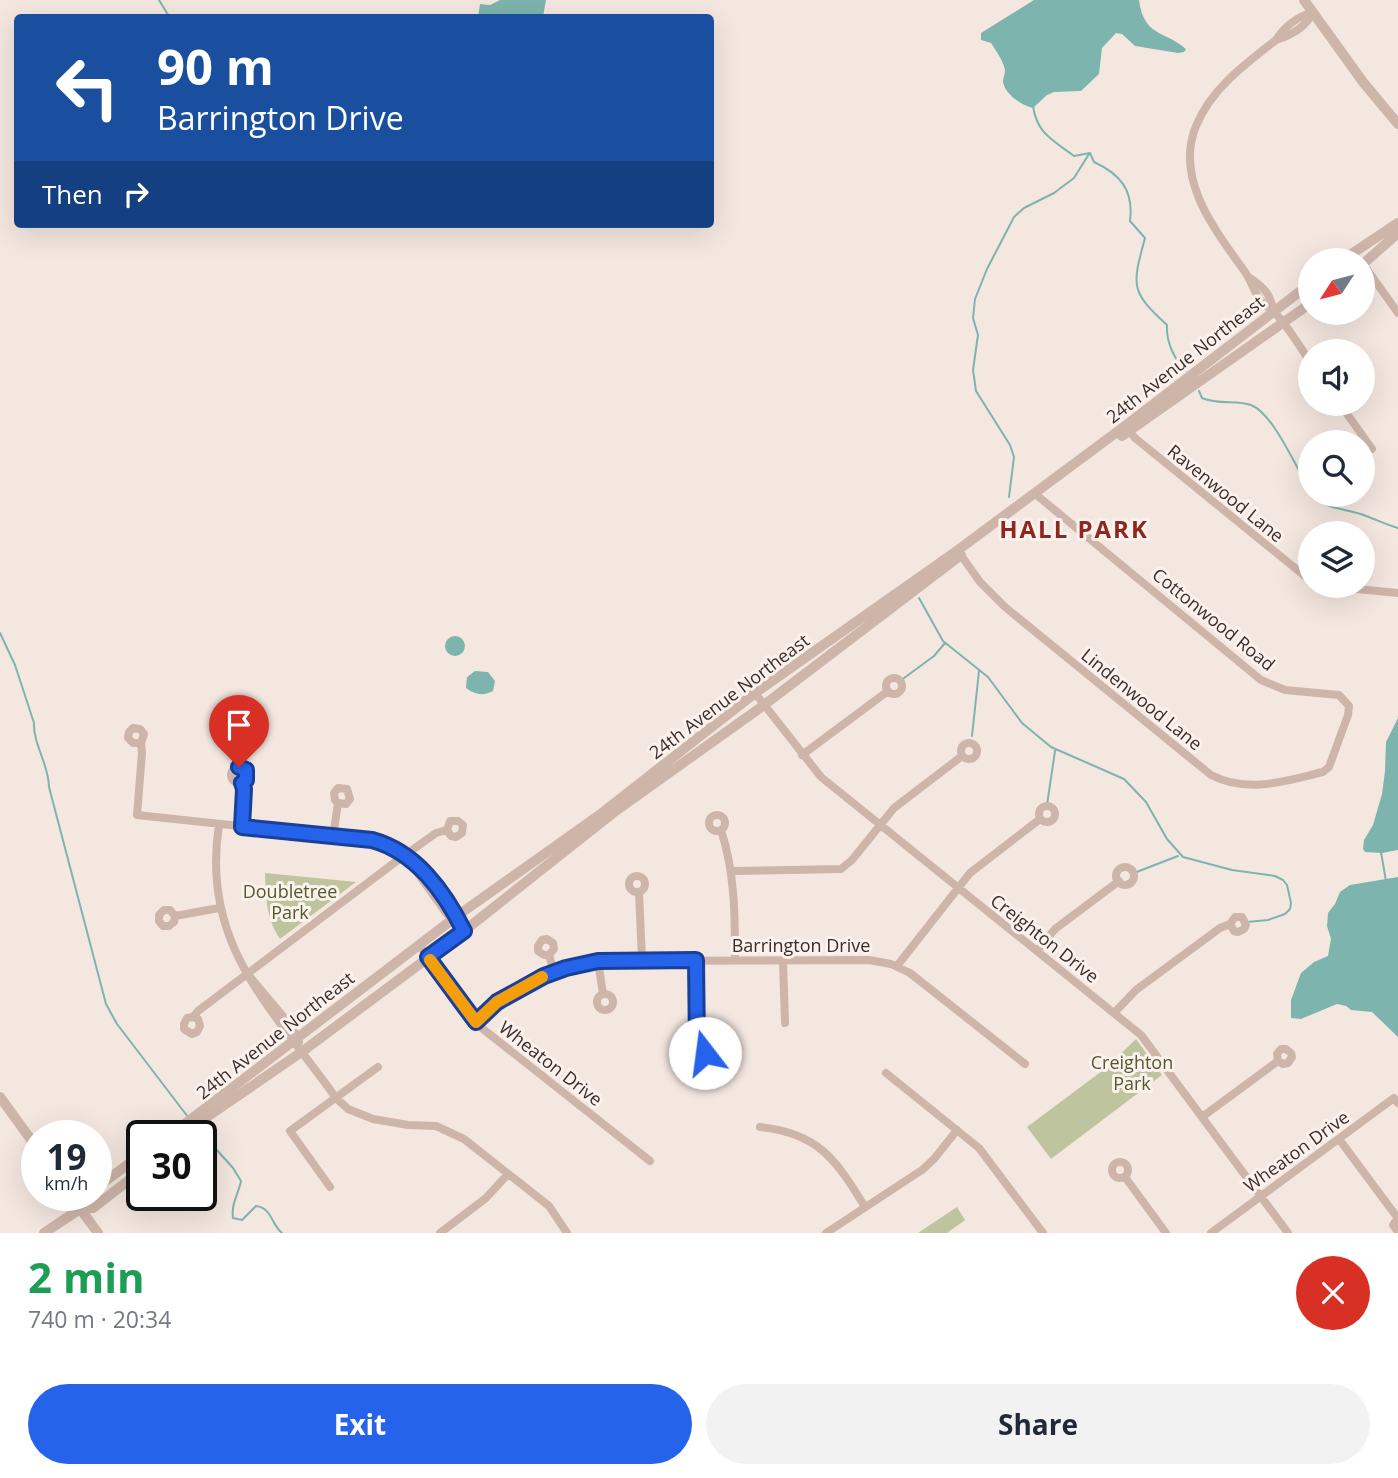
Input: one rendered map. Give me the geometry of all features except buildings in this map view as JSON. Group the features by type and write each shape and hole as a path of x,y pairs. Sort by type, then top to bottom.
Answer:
{"street":[{"path":"1304,0 1363,82 1398,124"},
{"path":"1298,346 1273,311 1271,298 1259,284 1249,278 1219,236 1202,204 1192,173 1191,144 1201,115 1216,94 1241,67 1276,40 1280,33 1301,15 1313,12"},
{"path":"1359,248 1398,223"},
{"path":"1376,251 1398,233"},
{"path":"1376,282 1398,313"},
{"name":"24th Avenue Northeast","path":"197,1120 294,1038 454,918 602,813 755,693 1037,495 1298,293"},
{"name":"24th Avenue Northeast","path":"1127,428 1298,312"},
{"name":"Ravenwood Lane","path":"1127,428 1219,508 1298,571"},
{"name":"Cottonwood Road","path":"1037,495 1261,680 1285,690 1335,694 1345,698 1350,709 1335,753"},
{"name":"24th Avenue Northeast","path":"206,1113 303,1051 464,931 613,813 764,705 959,552"},
{"name":"Lindenwood Lane","path":"959,552 981,582 1005,607 1211,775 1239,785 1263,785 1323,772 1329,767 1335,753"},
{"path":"1375,591 1398,593"},
{"path":"802,755 888,691"},
{"name":"Creighton Drive","path":"755,693 821,777 957,889 1115,1012 1148,1043 1288,1233"},
{"path":"141,743 137,815 382,843 418,864 464,931"},
{"path":"732,871 841,869 852,860 901,802 962,756"},
{"path":"242,783 242,827"},
{"path":"333,837 338,803"},
{"path":"897,966 976,868 1040,819"},
{"path":"219,825 216,871 219,908 230,941 248,974 293,1028 294,1038 336,1098 348,1109 373,1119 436,1126 464,1139 549,1206 567,1233"},
{"path":"193,1017 405,855 436,833 447,830"},
{"path":"721,830 732,871 735,960"},
{"path":"1037,951 1055,929 1119,881"},
{"path":"639,892 642,960"},
{"path":"175,916 219,908"},
{"path":"1115,1012 1136,990 1220,928 1230,924"},
{"name":"Wheaton Drive","path":"419,945 476,1022 650,1161"},
{"path":"549,955 554,972"},
{"name":"Barrington Drive","path":"476,1022 491,1014 509,996 554,972 598,961 853,959 897,966 928,985 1026,1064"},
{"path":"696,960 697,1046"},
{"path":"598,961 603,994"},
{"path":"783,961 785,1023"},
{"path":"1202,1117 1278,1061"},
{"path":"330,1187 290,1131 377,1067"},
{"path":"886,1073 984,1155 1043,1233"},
{"path":"0,1097 21,1126"},
{"name":"Wheaton Drive","path":"1210,1233 1394,1098 1398,1103"},
{"path":"760,1127 800,1135 818,1145 833,1159 865,1207"},
{"path":"826,1233 929,1164 957,1130"},
{"path":"1339,1139 1398,1217 1393,1225 1398,1232"},
{"path":"440,1233 486,1198 508,1174"},
{"path":"1125,1177 1166,1233"},
{"path":"112,1193 126,1182"},
{"path":"44,1233 77,1211"},
{"path":"81,1211 97,1233"}],"green space":[{"name":"Doubletree Park","path":"265,873 356,882 280,939 269,915"},
{"name":"Creighton Park","path":"1136,1039 1162,1075 1051,1159 1027,1127 1106,1068"},
{"path":"957,1207 965,1220 947,1233 918,1233"}],"water":[{"path":"500,0 546,0 544,14 478,14 480,4 490,5"},
{"path":"1034,0 1139,0 1145,21 1150,27 1186,49 1178,53 1135,46 1122,34 1116,33 1102,48 1099,74 1081,91 1054,92 1033,108 1029,107 1007,91 1003,82 1003,63 991,43 981,40 981,33"},
{"path":"451,636 459,636 465,646 459,656 451,656 445,650 445,642"},
{"path":"475,671 488,672 495,681 493,691 480,694 466,688 467,677"},
{"path":"1398,718 1398,850 1365,852 1364,840 1373,825 1382,794 1386,742"},
{"path":"1398,877 1398,1037 1372,1012 1351,1010 1337,1004 1301,1019 1291,1018 1291,1000 1301,973 1314,962 1328,956 1331,939 1327,926 1328,913 1340,892 1350,885"}],"waterway":[{"path":"159,0 168,14"},
{"path":"1033,106 1038,123 1053,141 1074,156 1090,153 1094,162 1111,172 1123,184 1130,200 1130,221 1145,238 1136,278 1137,287 1146,304 1167,325 1172,350 1185,371"},
{"path":"1009,497 1014,457 1010,445 976,391 973,370 978,335 973,318 975,299 1014,217 1074,178 1089,154"},
{"path":"1199,391 1202,398 1208,400 1251,405 1260,410 1298,469"},
{"path":"1331,507 1359,513 1398,528"},
{"path":"919,598 943,641 988,677 1022,723 1051,747 1124,779 1146,802 1167,839 1183,857 1232,870 1275,876 1283,880 1287,885 1290,909 1285,914 1268,920 1247,922"},
{"path":"0,633 15,665 34,723 106,1004 117,1024 188,1117"},
{"path":"900,681 934,656 945,643"},
{"path":"972,736 979,671"},
{"path":"1047,805 1055,751"},
{"path":"1381,852 1386,881"},
{"path":"1134,873 1178,856"},
{"path":"217,1150 241,1181 233,1218 242,1220 256,1206 261,1207 282,1233"}],"slow traffic":[{"path":"430,960 476,1022 497,1002 542,977"}],"district":[{"name":"HALL PARK","path":"1074,528"}],"route":[{"path":"239,767 246,770 248,775 242,783 242,827 372,840 391,846 418,864 453,908 464,931 428,957 476,1022 497,1002 544,976 566,968 598,961 696,960 697,1046 705,1053"}]}
